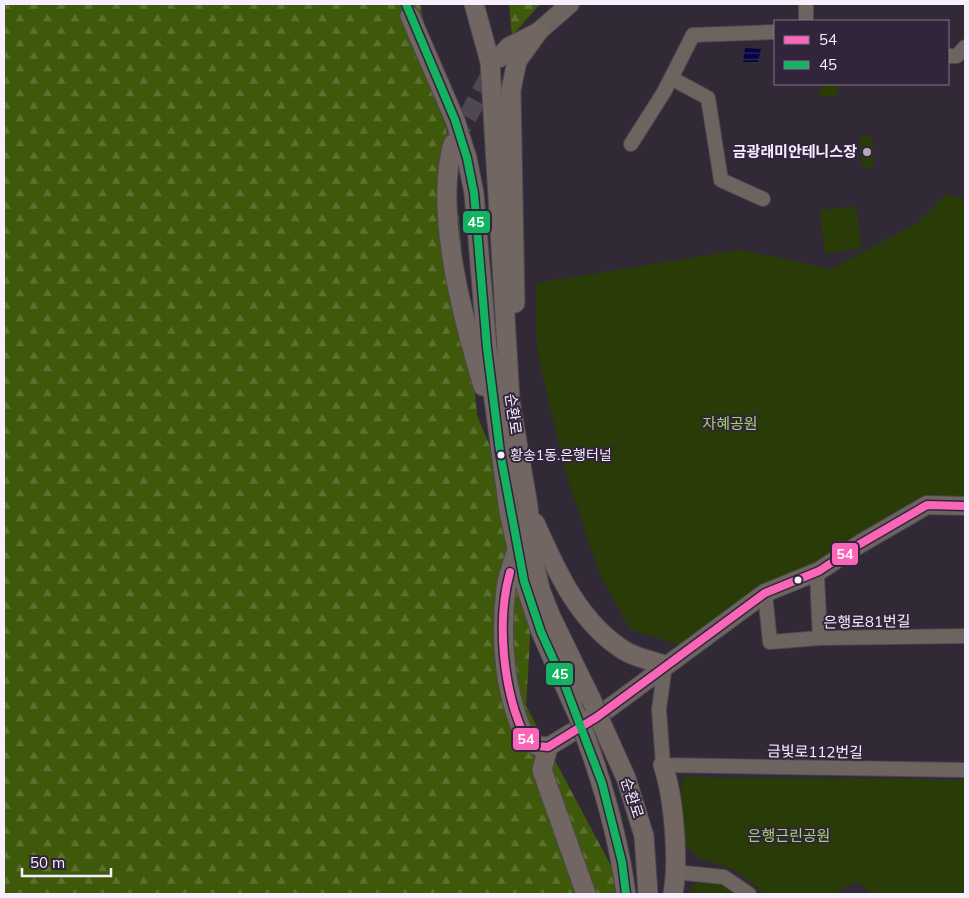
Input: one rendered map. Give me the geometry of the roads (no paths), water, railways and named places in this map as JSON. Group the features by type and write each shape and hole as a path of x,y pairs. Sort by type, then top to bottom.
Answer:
{"main road":[{"name":"순환로","path":"474,4 490,62 493,94 495,180 510,400 528,506 534,564 541,592 626,778 644,836 648,894"},
{"name":"순환로","path":"410,16 455,120 469,166 477,216 481,280 498,435 509,511 524,581 541,632 578,718 602,783 615,831 626,894"},
{"path":"510,400 515,313 511,90 517,61 538,32"},
{"path":"499,58 509,47 538,32"},
{"path":"453,144 448,162 449,227 462,308 498,435"},
{"path":"528,506 554,566 576,604 614,643 627,652 665,665"},
{"path":"518,548 506,588 504,633 508,681 526,739 538,746 548,746 542,770 586,894"},
{"path":"663,765 670,786 675,872 673,894"}],"street":[{"path":"538,32 570,4"},
{"path":"806,4 806,20"},
{"path":"630,144 671,78 693,35 774,32"},
{"path":"949,56 957,56 965,47"},
{"path":"671,78 708,98 721,180 763,199"},
{"path":"548,746 597,718 665,665 765,593 819,571 860,544 927,505 965,506"},
{"path":"819,571 817,576 820,638"},
{"name":"은행로81번길","path":"765,593 770,642 820,638 965,636"},
{"path":"663,765 659,709 665,665"},
{"name":"금빛로112번길","path":"663,765 965,770"},
{"path":"675,872 724,878 748,894"}],"tunnel":[{"path":"454,142 494,68"}],"place":[{"name":"금광래미안테니스장","path":"867,152"},
{"name":"황송1동.은행터널","path":"501,455"}],"park label":[{"name":"자혜공원","path":"730,424"},
{"name":"은행근린공원","path":"789,836"}]}
